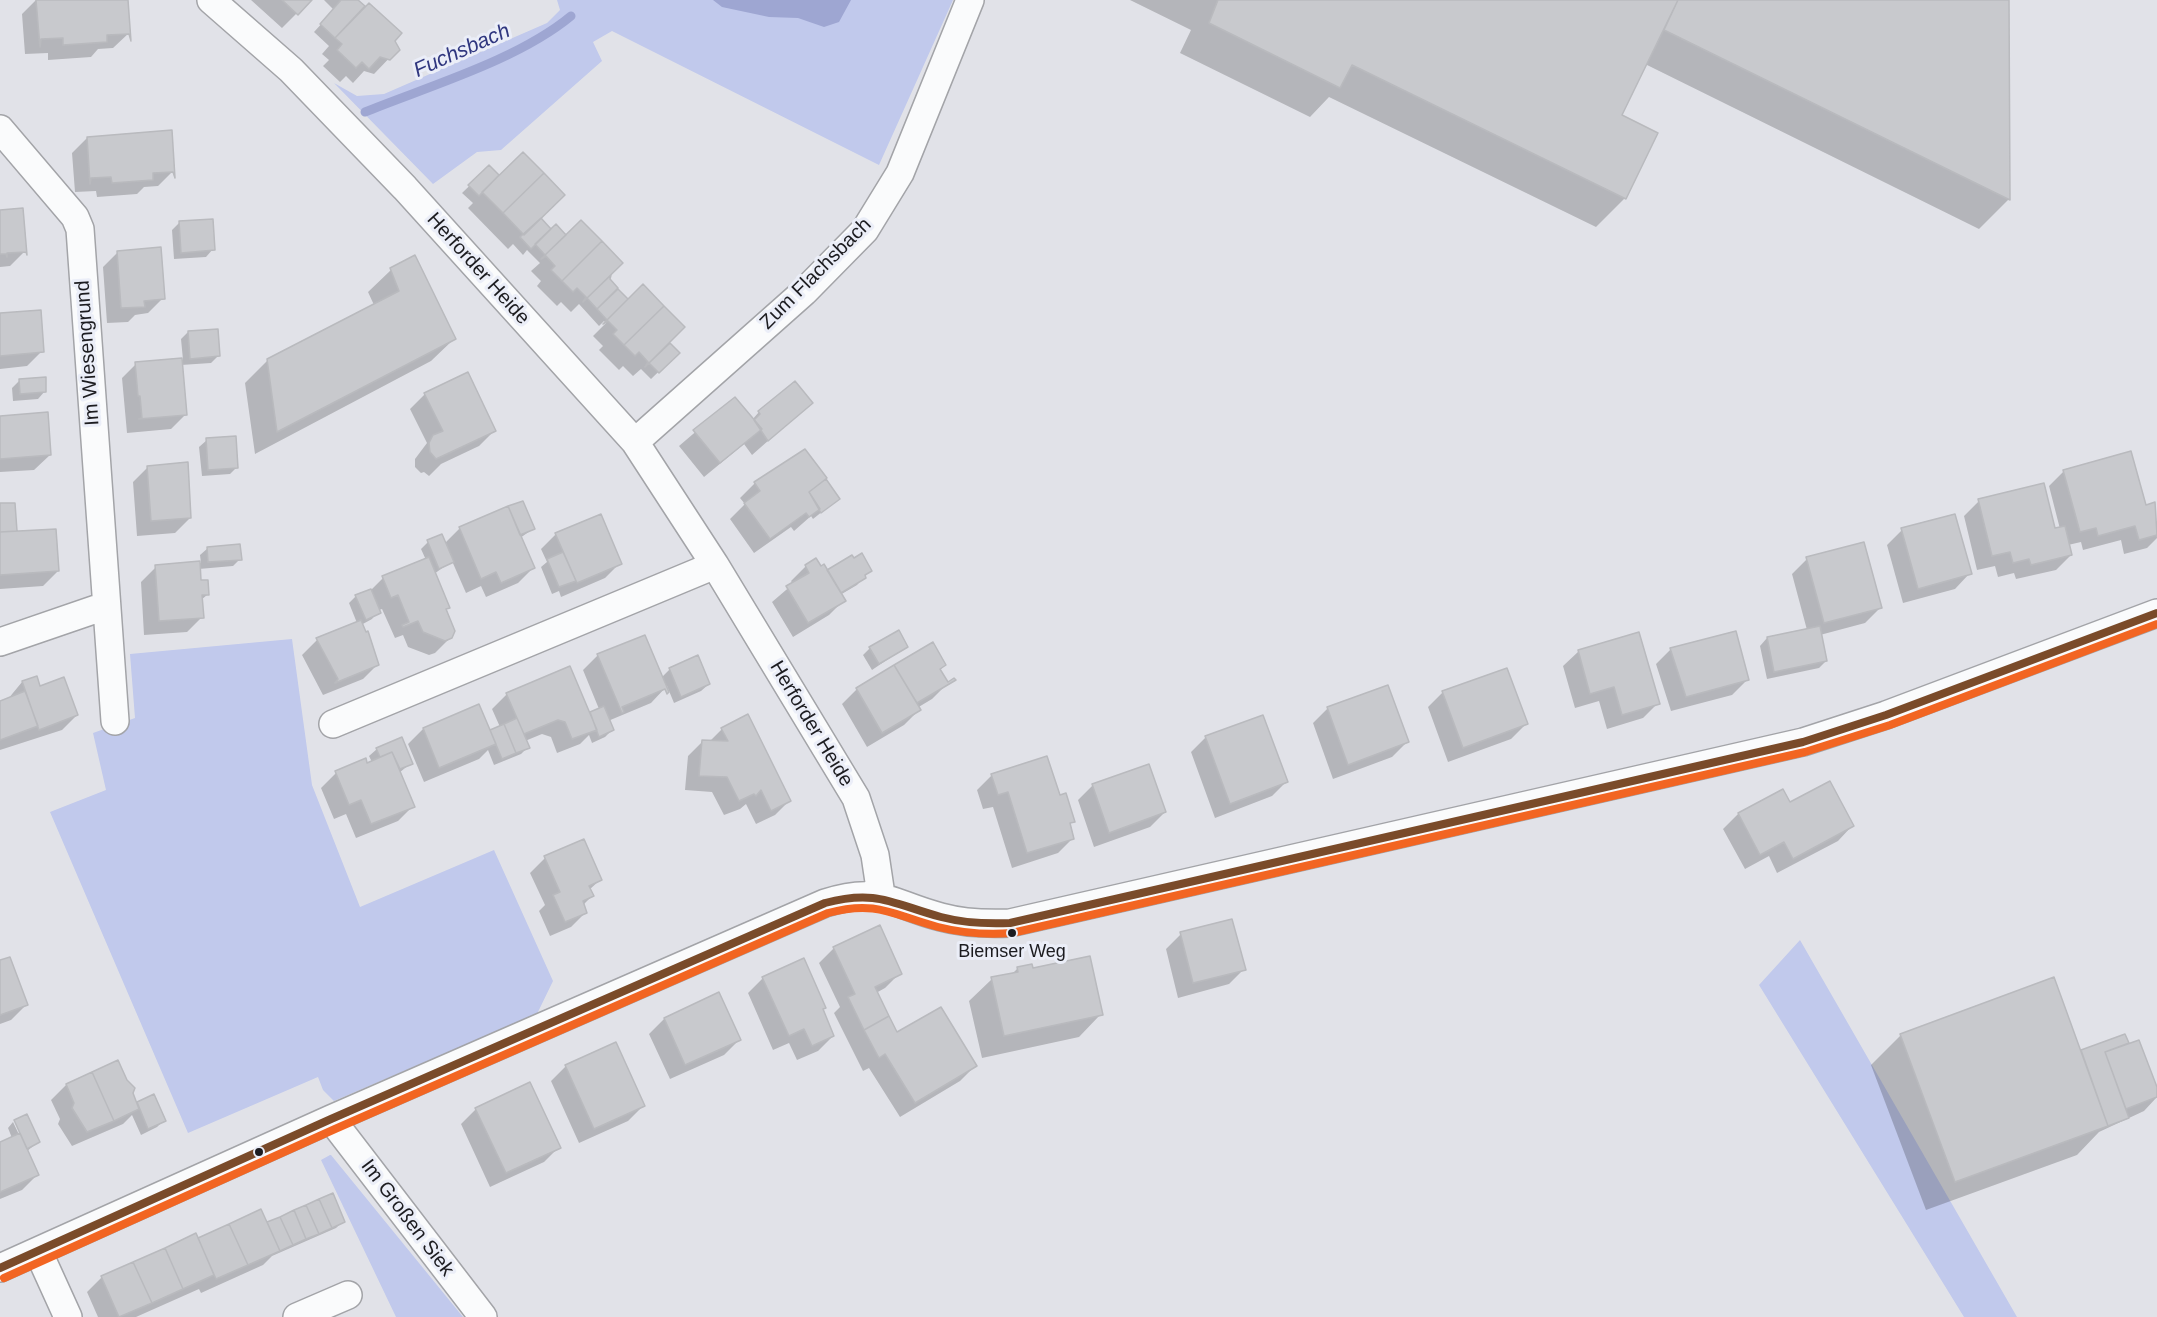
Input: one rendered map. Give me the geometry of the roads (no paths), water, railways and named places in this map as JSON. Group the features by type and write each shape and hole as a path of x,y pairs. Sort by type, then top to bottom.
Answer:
{"street":[{"name":"Herforder Heide","path":"211,0 291,70 405,188 635,442 715,565 856,798 875,855 880,895"},
{"name":"Zum Flachsbach","path":"635,442 804,292 865,230 900,173 970,0"},
{"name":"Im Wiesengrund","path":"0,129 75,217 80,229 105,606 115,721"},
{"path":"333,724 715,565"},
{"path":"0,642 105,606"},
{"path":"0,1268 331,1119 825,903 850,895 880,895 941,917 984,924 1010,923 1803,742 1886,715 2157,613"},
{"name":"Im Großen Siek","path":"331,1119 483,1317"},
{"path":"38,1251 68,1317"},
{"path":"297,1317 348,1295"}],"waterway":[{"name":"Fuchsbach","path":"365,112 499,59 550,32 571,16"}],"place":[{"name":"Biemser Weg","path":"1012,933"}]}
